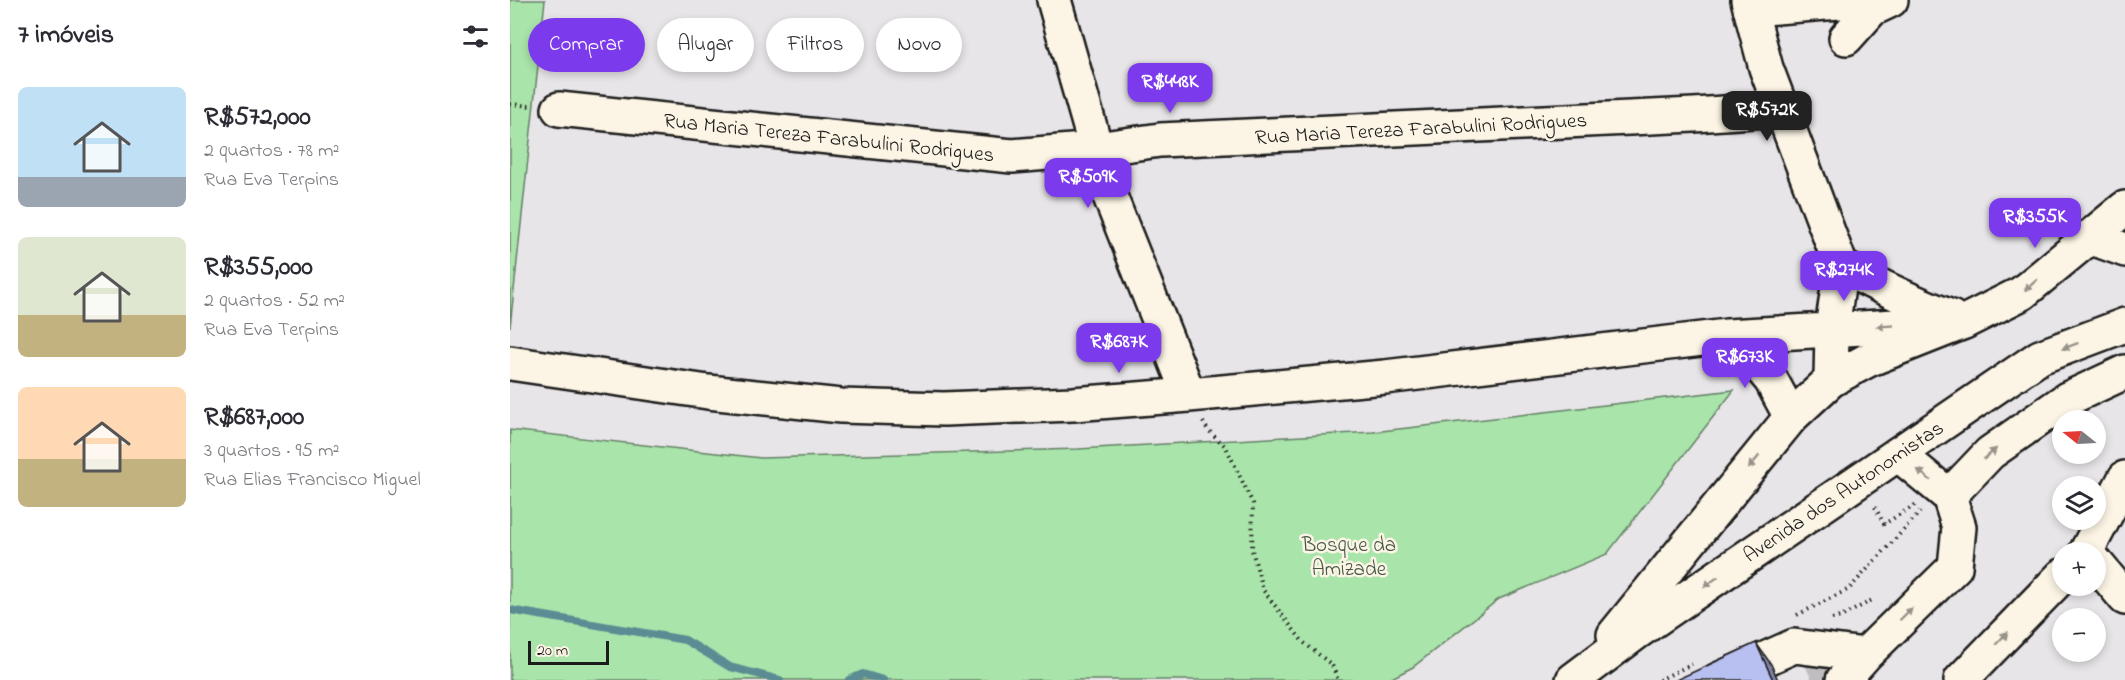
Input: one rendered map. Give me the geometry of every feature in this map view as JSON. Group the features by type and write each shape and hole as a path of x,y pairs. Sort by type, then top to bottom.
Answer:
{"street":[{"path":"1054,0 1109,194 1189,395"},
{"path":"1831,380 1832,329 1841,266 1766,69 1749,5 1864,0"},
{"path":"1846,38 1872,9 1891,0"},
{"name":"Rua Maria Tereza Farabulini Rodrigues","path":"559,109 1011,156 1096,149 1160,140 1782,109"},
{"path":"1579,675 1791,417 1831,380 1868,360 1964,322 2022,293 2125,208"},
{"path":"2089,237 2125,250"},
{"path":"1841,266 1916,304 1964,322"},
{"path":"510,363 708,392 841,406 944,409 1073,404 1189,395 1385,377 1727,336 1964,322"},
{"name":"Avenida dos Autonomistas","path":"1579,675 1636,632 2040,357 2125,325"},
{"path":"1727,336 1751,356 1771,380 1791,417"},
{"path":"1933,500 1990,453 2067,399 2125,372"},
{"path":"1843,680 1864,655 1955,567 1959,527 1933,500 1898,454"},
{"path":"2091,542 2125,478"},
{"path":"2098,542 2125,519"},
{"path":"2106,575 2125,598"},
{"path":"1962,680 2052,586"},
{"path":"1709,670 1792,632 1864,655"}],"path":[{"path":"1189,395 1208,430 1226,447 1253,504 1252,550 1263,590 1303,642 1332,665 1338,680"},
{"path":"1882,501 1874,506 1884,524 1933,500"},
{"path":"1792,632 1849,589 1933,500"},
{"path":"1831,619 1841,617 1874,599"},
{"path":"1659,680 1709,670"}],"green space":[{"path":"510,0 545,0 543,18 528,18 528,72 537,72 510,327"},
{"name":"Bosque da Amizade","path":"1734,390 1607,554 1499,599 1413,667 1388,680 510,680 510,430 761,458 1078,449 1373,432"}],"building":[{"path":"1756,643 1773,680 1676,680"}],"waterway":[{"path":"510,610 685,640 730,667 780,680"},
{"path":"849,680 863,674 883,680"}],"tunnel":[{"path":"1812,680 1865,655"}]}
